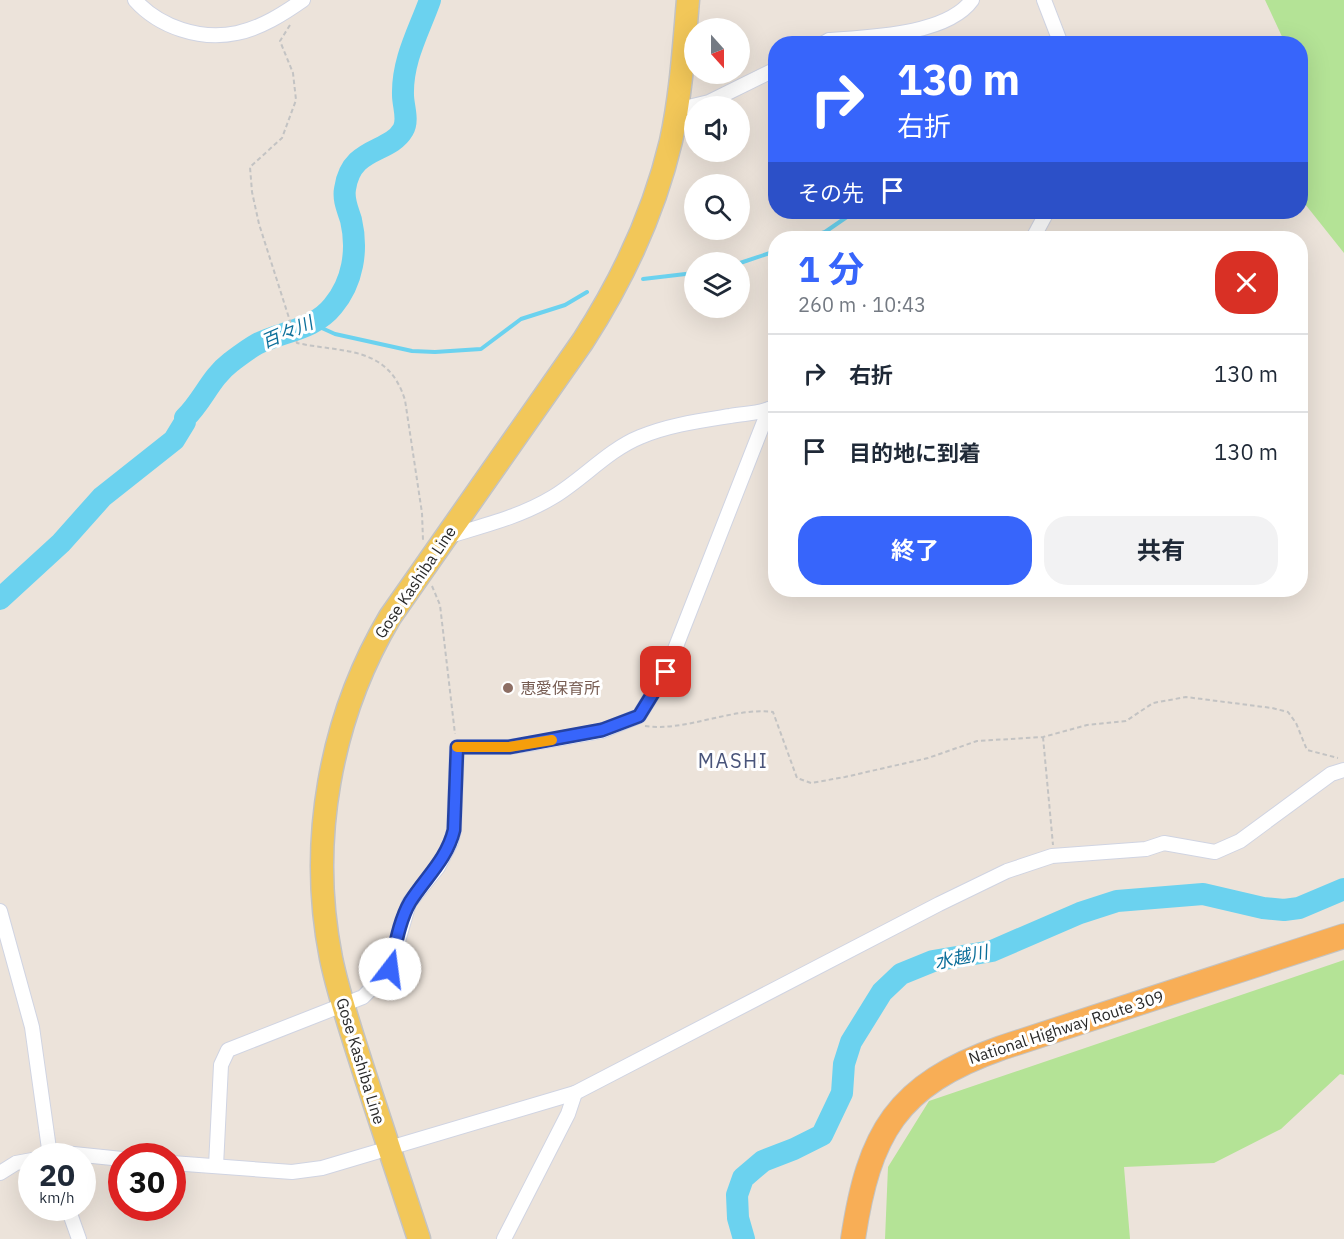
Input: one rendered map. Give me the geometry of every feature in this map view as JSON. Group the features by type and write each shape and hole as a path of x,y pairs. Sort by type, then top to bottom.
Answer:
{"highway":[{"name":"National Highway Route 309","path":"853,1239 860,1191 880,1139 890,1122 917,1092 948,1070 1001,1048 1344,936"}],"main road":[{"name":"Gose Kashiba Line","path":"419,1239 343,1003 331,957 324,902 323,848 330,780 348,706 375,641 424,565 583,341 610,297 643,229 671,141 688,0"}],"street":[{"path":"135,0 157,18 175,27 197,34 216,35 236,34 252,29 303,0"},
{"path":"879,36 929,25 960,14 972,0"},
{"path":"1044,0 1058,36"},
{"path":"676,110 709,102 768,73"},
{"path":"444,538 533,508 555,496 639,437 683,423 743,414 760,414 768,409"},
{"path":"216,1166 220,1065 228,1050 363,997 390,969 409,903 438,867 451,842 454,830 457,747 509,747 535,743 602,730 639,716 666,672 768,417"},
{"path":"186,1164 292,1172 322,1168 575,1093 1007,871 1052,856 1146,849 1164,843 1215,852 1240,841 1331,774 1344,770"},
{"path":"0,911 32,1027 47,1143"},
{"path":"504,1239 568,1114 575,1093"},
{"path":"0,1173 18,1163"},
{"path":"72,1221 78,1239"}],"path":[{"path":"291,25 280,41 293,73 296,100 282,138 250,167 258,224 297,343 347,349 389,368 400,383 405,400 422,513 424,565 440,605 457,747"},
{"path":"626,721 648,727 696,722 759,710 773,712 797,778 811,783 891,767 977,741 1044,737 1087,725 1126,720 1153,704 1186,697 1288,712 1296,723 1307,750 1344,759"},
{"path":"1044,737 1053,835 1052,856"}],"green space":[{"path":"1265,0 1344,0 1344,253 1308,208 1308,36 1282,36"},
{"path":"1344,960 1344,1075 1340,1074 1281,1129 1214,1163 1124,1167 1130,1239 885,1239 888,1167 929,1101"}],"waterway":[{"name":"百々川","path":"0,599 61,543 102,497 174,440 185,418 224,368 257,344 317,320 340,297 349,276 354,254 353,231 345,197 349,175 362,158 397,138 405,126 403,95 405,70 430,0"},
{"path":"826,231 844,219"},
{"path":"750,260 768,254"},
{"path":"643,279 684,274"},
{"path":"313,324 335,334 412,351 481,349 521,319 565,305 587,292"},
{"name":"水越川","path":"744,1239 738,1218 737,1195 743,1178 763,1161 822,1135 842,1093 844,1064 851,1042 882,992 901,974 933,961 992,951 1080,913 1117,901 1203,894 1263,908 1284,910 1299,908 1344,889"}],"slow traffic":[{"path":"457,747 509,747 552,740"}],"place":[{"name":"恵愛保育所","path":"508,688"}],"district":[{"name":"MASHI","path":"733,760"}],"route":[{"path":"390,969 409,903 438,867 451,842 454,830 456,784 454,767 457,747 509,747 602,730 639,716 666,672"}]}
